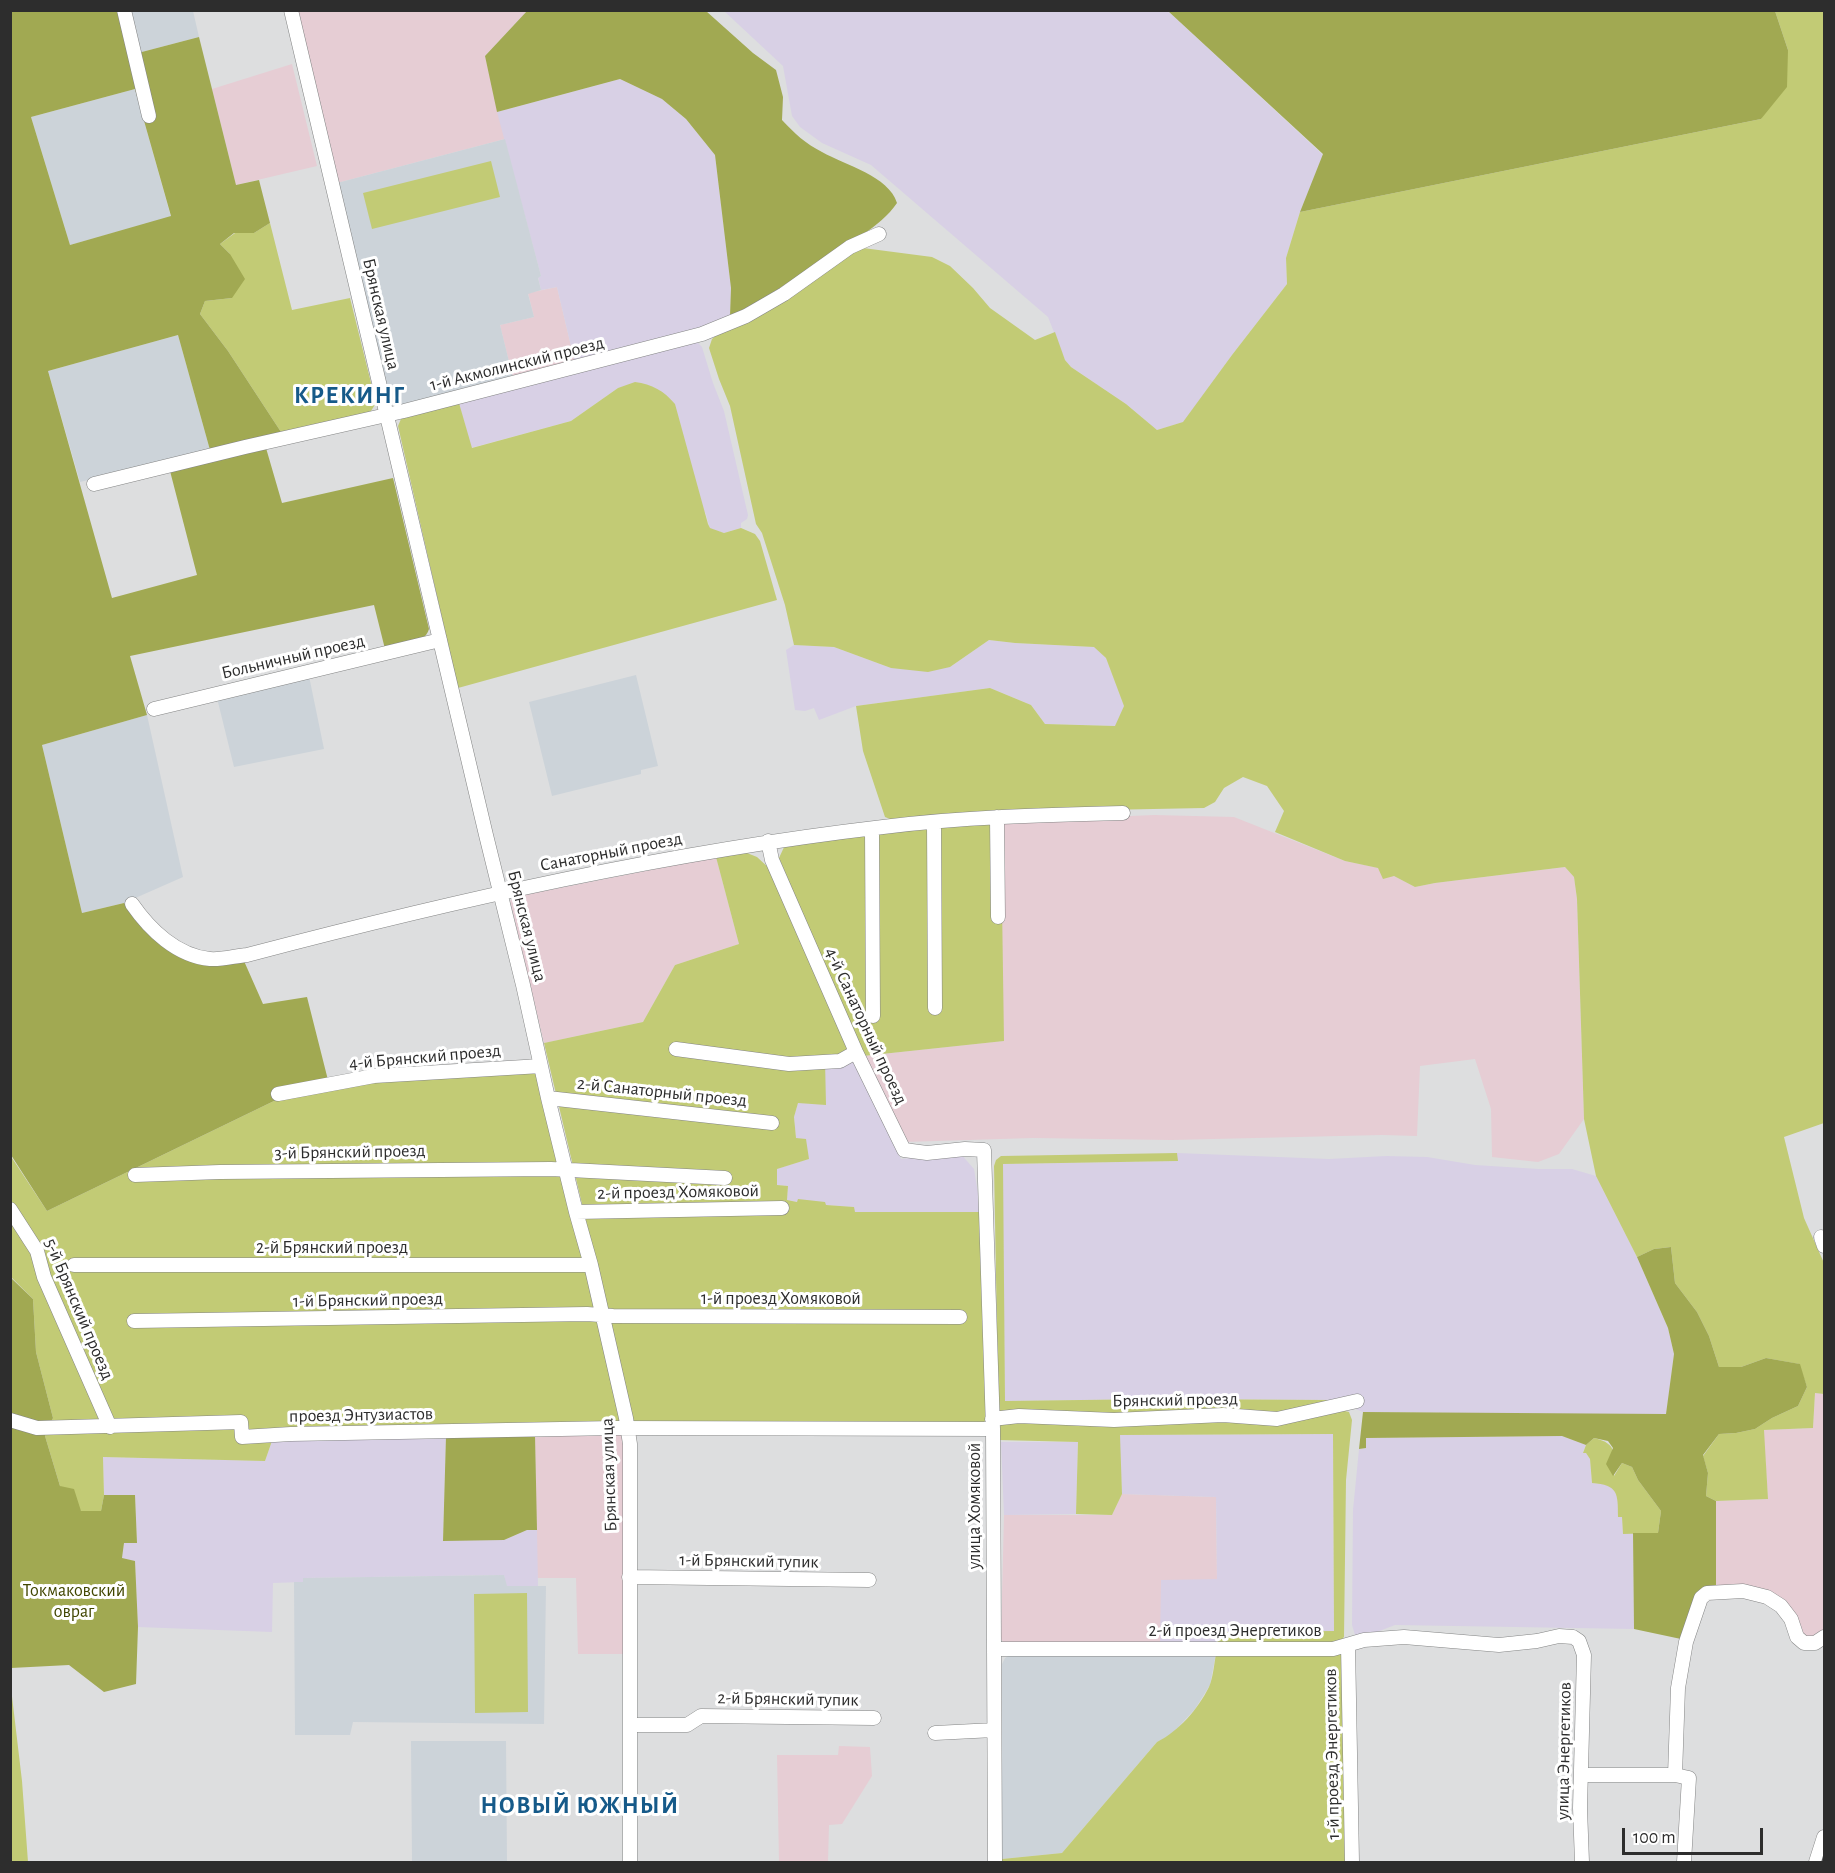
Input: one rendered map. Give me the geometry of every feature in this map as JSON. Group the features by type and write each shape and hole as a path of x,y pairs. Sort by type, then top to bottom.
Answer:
{"street":[{"path":"124,10 150,116"},
{"name":"Брянская улица","path":"291,10 548,1098 591,1265 628,1429 630,1863"},
{"name":"1-й Акмолинский проезд","path":"94,484 386,415 702,334 746,316 784,294 850,247 879,234"},
{"name":"Больничный проезд","path":"154,709 440,640"},
{"name":"Санаторный проезд","path":"132,904 155,930 179,949 194,957 213,959 247,955 500,893 768,841 997,817 1123,813"},
{"path":"997,817 998,917"},
{"path":"934,822 935,1008"},
{"path":"872,829 873,1016"},
{"name":"4-й Санаторный проезд","path":"768,841 772,860 856,1052 904,1150 927,1153 965,1149 984,1150"},
{"path":"676,1049 789,1065 840,1061 856,1052"},
{"name":"4-й Брянский проезд","path":"278,1094 374,1077 541,1066"},
{"name":"2-й Санаторный проезд","path":"548,1098 771,1123"},
{"name":"улица Хомяковой","path":"984,1150 992,1424 995,1863"},
{"name":"3-й Брянский проезд","path":"135,1175 374,1170 566,1170 725,1178"},
{"name":"2-й проезд Хомяковой","path":"576,1212 782,1208"},
{"name":"5-й Брянский проезд","path":"10,1209 37,1251 44,1277 110,1427"},
{"name":"2-й Брянский проезд","path":"74,1265 591,1265"},
{"name":"1-й проезд Хомяковой","path":"603,1316 960,1317"},
{"name":"1-й Брянский проезд","path":"134,1321 603,1316"},
{"name":"Брянский проезд","path":"628,1429 992,1424 1020,1416 1114,1420 1223,1415 1277,1419 1358,1401"},
{"path":"10,1420 37,1428 110,1427"},
{"name":"проезд Энтузиастов","path":"110,1427 241,1422 242,1437 628,1429"},
{"name":"1-й Брянский тупик","path":"629,1577 869,1580"},
{"path":"1675,1775 1678,1688 1686,1642 1701,1598 1707,1593 1743,1591 1767,1597 1781,1606 1791,1619 1797,1637 1803,1643 1815,1643 1824,1637"},
{"name":"2-й проезд Энергетиков","path":"994,1649 1333,1649 1364,1640 1415,1636 1499,1645 1559,1636 1573,1637 1579,1641"},
{"name":"улица Энергетиков","path":"1579,1641 1584,1655 1580,1808 1582,1863"},
{"name":"1-й проезд Энергетиков","path":"1348,1645 1352,1863"},
{"name":"2-й Брянский тупик","path":"631,1725 687,1725 701,1716 874,1718"},
{"path":"935,1733 994,1730"},
{"path":"1582,1775 1675,1775 1689,1778 1684,1863"},
{"path":"1816,1863 1824,1837"}],"shaded area":[{"path":"127,11 193,11 199,37 138,53"},
{"path":"296,11 527,11 485,56 505,139 337,183"},
{"path":"724,11 1168,11 1323,155 1300,212 1286,258 1287,284 1184,422 1157,430 1126,404 1071,367 1065,360 1048,317 871,165 822,143 800,127 792,116 783,66"},
{"path":"292,64 317,166 236,185 212,89"},
{"path":"620,79 662,99 686,119 715,155 731,288 730,316 704,329 575,363 557,287 541,290 538,277 541,276 497,112"},
{"path":"135,89 171,217 70,245 31,117"},
{"path":"505,139 541,276 538,278 541,290 528,294 534,317 500,325 513,378 398,407 388,398 337,183"},
{"path":"557,287 575,363 513,378 500,325 534,317 528,293"},
{"path":"178,335 210,450 80,482 48,371"},
{"path":"691,341 702,347 724,411 748,515 747,519 741,523 741,528 724,533 710,529 706,514 618,388 571,421 471,448 459,403"},
{"path":"989,640 1095,647 1106,658 1124,706 1116,726 1045,724 1031,705 990,688 856,706 819,720 814,708 805,711 795,710 786,650 794,645 834,647 891,668 950,667"},
{"path":"636,675 658,766 641,770 641,774 552,796 529,702"},
{"path":"309,676 324,749 234,767 217,698"},
{"path":"147,715 183,877 124,903 82,913 42,745"},
{"path":"1154,815 1234,817 1345,861 1379,868 1415,887 1565,867 1574,877 1577,899 1584,1119 1559,1154 1538,1162 1492,1157 1491,1109 1475,1059 1420,1066 1417,1136 1171,1140 1033,1138 904,1142 863,1056 1003,1041 1001,836 994,822"},
{"path":"716,857 739,944 675,965 643,1022 544,1043 510,901 514,897"},
{"path":"853,1059 901,1159 960,1153 974,1169 981,1212 854,1212 854,1207 825,1205 798,1199 798,1202 787,1200 788,1186 777,1185 776,1169 809,1159 796,1138 794,1117 798,1103 825,1060"},
{"path":"1177,1153 1329,1159 1386,1156 1427,1157 1475,1165 1572,1169 1596,1176 1637,1257 1668,1328 1674,1354 1666,1415 1363,1412 1334,1400 1005,1401 1002,1164 1177,1161"},
{"path":"1815,1393 1824,1394 1824,1633 1814,1640 1806,1638 1784,1603 1716,1588 1716,1501 1768,1499 1763,1430 1813,1428"},
{"path":"1333,1434 1334,1631 1219,1632 1217,1645 1160,1645 1161,1580 1217,1579 1216,1497 1122,1494 1119,1435"},
{"path":"535,1435 621,1435 623,1438 623,1654 578,1654 576,1578 537,1578"},
{"path":"446,1436 443,1540 504,1540 527,1530 537,1530 538,1586 506,1586 504,1575 304,1578 303,1582 273,1583 272,1632 138,1627 135,1562 122,1558 124,1543 137,1543 135,1495 104,1495 103,1457 265,1461 273,1438"},
{"path":"1562,1436 1586,1445 1583,1452 1590,1459 1592,1483 1605,1484 1614,1489 1618,1498 1618,1517 1622,1516 1623,1533 1633,1533 1634,1629 1395,1625 1364,1637 1355,1635 1352,1625 1353,1510 1359,1449 1366,1448 1365,1438"},
{"path":"1001,1442 1078,1442 1076,1514 1004,1515"},
{"path":"1122,1494 1216,1497 1217,1580 1160,1645 1003,1642 1001,1639 1004,1515 1112,1515"},
{"path":"504,1575 507,1586 546,1586 544,1724 353,1722 350,1735 295,1735 294,1582 303,1582 303,1578"},
{"path":"1216,1654 1210,1685 1195,1709 1171,1735 1157,1742 1062,1853 1002,1859 1002,1664 1005,1658 1010,1655"},
{"path":"411,1741 506,1741 507,1862 412,1862"},
{"path":"839,1746 870,1747 872,1776 842,1824 829,1825 828,1862 779,1862 777,1755 838,1755"}],"green space":[{"path":"11,11 118,11 138,53 199,37 236,185 259,180 270,223 254,233 234,233 220,244 230,254 245,279 232,298 205,301 200,314 228,351 281,432 210,450 178,335 48,371 112,598 197,575 170,471 266,448 282,503 393,478 429,629 426,635 417,642 385,649 374,605 130,656 147,715 42,745 82,913 124,903 166,948 244,961 263,1004 307,997 330,1088 276,1100 47,1211 11,1155","holes":["135,89 171,216 70,245 31,117"]},
{"path":"527,11 706,11 753,53 776,70 783,97 782,120 805,142 816,149 876,178 885,185 897,203 882,220 863,234 766,297 730,316 731,288 715,155 686,119 662,99 620,79 497,112 485,56"},
{"path":"1168,11 1775,11 1788,50 1787,87 1761,119 1300,212 1323,154"},
{"path":"1775,11 1824,11 1824,1123 1784,1137 1804,1218 1824,1263 1824,1394 1815,1393 1813,1428 1764,1430 1768,1499 1716,1501 1706,1496 1708,1473 1703,1456 1719,1434 1755,1429 1798,1406 1807,1387 1799,1364 1766,1358 1741,1367 1719,1367 1709,1336 1697,1312 1675,1283 1671,1247 1654,1249 1637,1257 1596,1176 1584,1119 1577,899 1574,877 1565,867 1415,887 1394,876 1383,879 1378,868 1345,861 1275,832 1284,811 1267,786 1243,777 1224,788 1215,802 1204,808 1000,812 895,821 885,817 863,751 856,706 990,688 1031,705 1045,724 1115,726 1124,706 1106,658 1094,647 989,640 950,667 928,672 891,668 834,647 794,645 785,605 762,533 756,524 730,406 709,348 712,339 721,331 844,257 863,248 932,257 950,266 990,308 1035,340 1055,332 1065,360 1071,367 1126,404 1157,430 1183,422 1287,284 1286,258 1300,212 1761,119 1788,50"},
{"path":"491,161 500,197 372,229 363,193"},
{"path":"270,223 292,310 350,298 376,403 371,411 281,432 228,351 200,314 205,301 232,298 230,254 220,244 235,233 254,233"},
{"path":"635,382 657,389 675,404 710,528 724,533 741,528 755,534 760,541 777,600 458,688 398,426 401,419 459,403 472,448 571,421 618,388"},
{"path":"994,822 1001,835 1004,1041 863,1056 779,858 785,845 930,826"},
{"path":"742,851 757,857 771,870 853,1059 825,1060 826,1105 798,1103 794,1117 796,1138 806,1139 809,1159 777,1169 777,1185 788,1186 787,1200 797,1202 798,1199 825,1202 826,1205 854,1207 855,1212 981,1212 988,1419 979,1425 640,1423 634,1421 544,1043 643,1022 675,965 739,944 716,857"},
{"path":"537,1069 621,1417 618,1422 273,1438 265,1461 103,1457 104,1495 101,1511 81,1511 60,1486 45,1436 53,1418 36,1352 33,1299 11,1277 10,1155 47,1211 276,1100 377,1080"},
{"path":"1177,1153 1178,1161 1003,1164 1005,1401 1334,1400 1337,1409 1349,1412 1352,1420 1346,1480 1344,1637 1340,1642 1332,1645 1217,1645 1218,1632 1334,1631 1333,1434 1120,1435 1122,1494 1112,1515 1076,1514 1078,1442 999,1440 994,1166 996,1160 1001,1156"},
{"path":"1671,1247 1675,1283 1697,1312 1709,1336 1719,1367 1741,1367 1766,1358 1800,1364 1807,1387 1798,1406 1755,1429 1719,1434 1703,1455 1708,1473 1706,1496 1716,1501 1716,1588 1681,1639 1634,1629 1633,1533 1658,1533 1661,1511 1638,1480 1632,1467 1622,1463 1613,1476 1606,1464 1613,1448 1608,1441 1594,1438 1586,1445 1562,1436 1366,1438 1366,1448 1359,1449 1363,1412 1666,1414 1674,1354 1668,1328 1637,1257 1654,1249"},
{"name":"Токмаковский овраг","path":"10,1277 33,1299 36,1352 53,1418 45,1436 60,1486 74,1489 81,1511 101,1511 104,1495 135,1495 137,1543 124,1543 122,1558 135,1561 138,1627 136,1684 104,1692 69,1665 11,1668"},
{"path":"535,1435 537,1530 527,1530 504,1540 443,1541 446,1436"},
{"path":"1594,1438 1608,1443 1611,1447 1614,1456 1614,1476 1622,1463 1632,1467 1638,1480 1661,1511 1658,1533 1623,1534 1622,1517 1618,1517 1615,1492 1607,1486 1592,1483 1590,1459 1586,1453 1583,1453 1586,1445"},
{"path":"527,1593 528,1712 475,1713 474,1594"},
{"path":"1343,1653 1348,1862 1002,1862 1002,1859 1062,1853 1157,1742 1173,1732 1194,1711 1209,1687 1216,1654"},
{"path":"11,1688 22,1781 28,1862 11,1862"}],"tram line":[{"path":"1822,1862 1824,1855"}],"district":[{"name":"КРЕКИНГ","path":"350,396"},
{"name":"НОВЫЙ ЮЖНЫЙ","path":"580,1806"}]}
